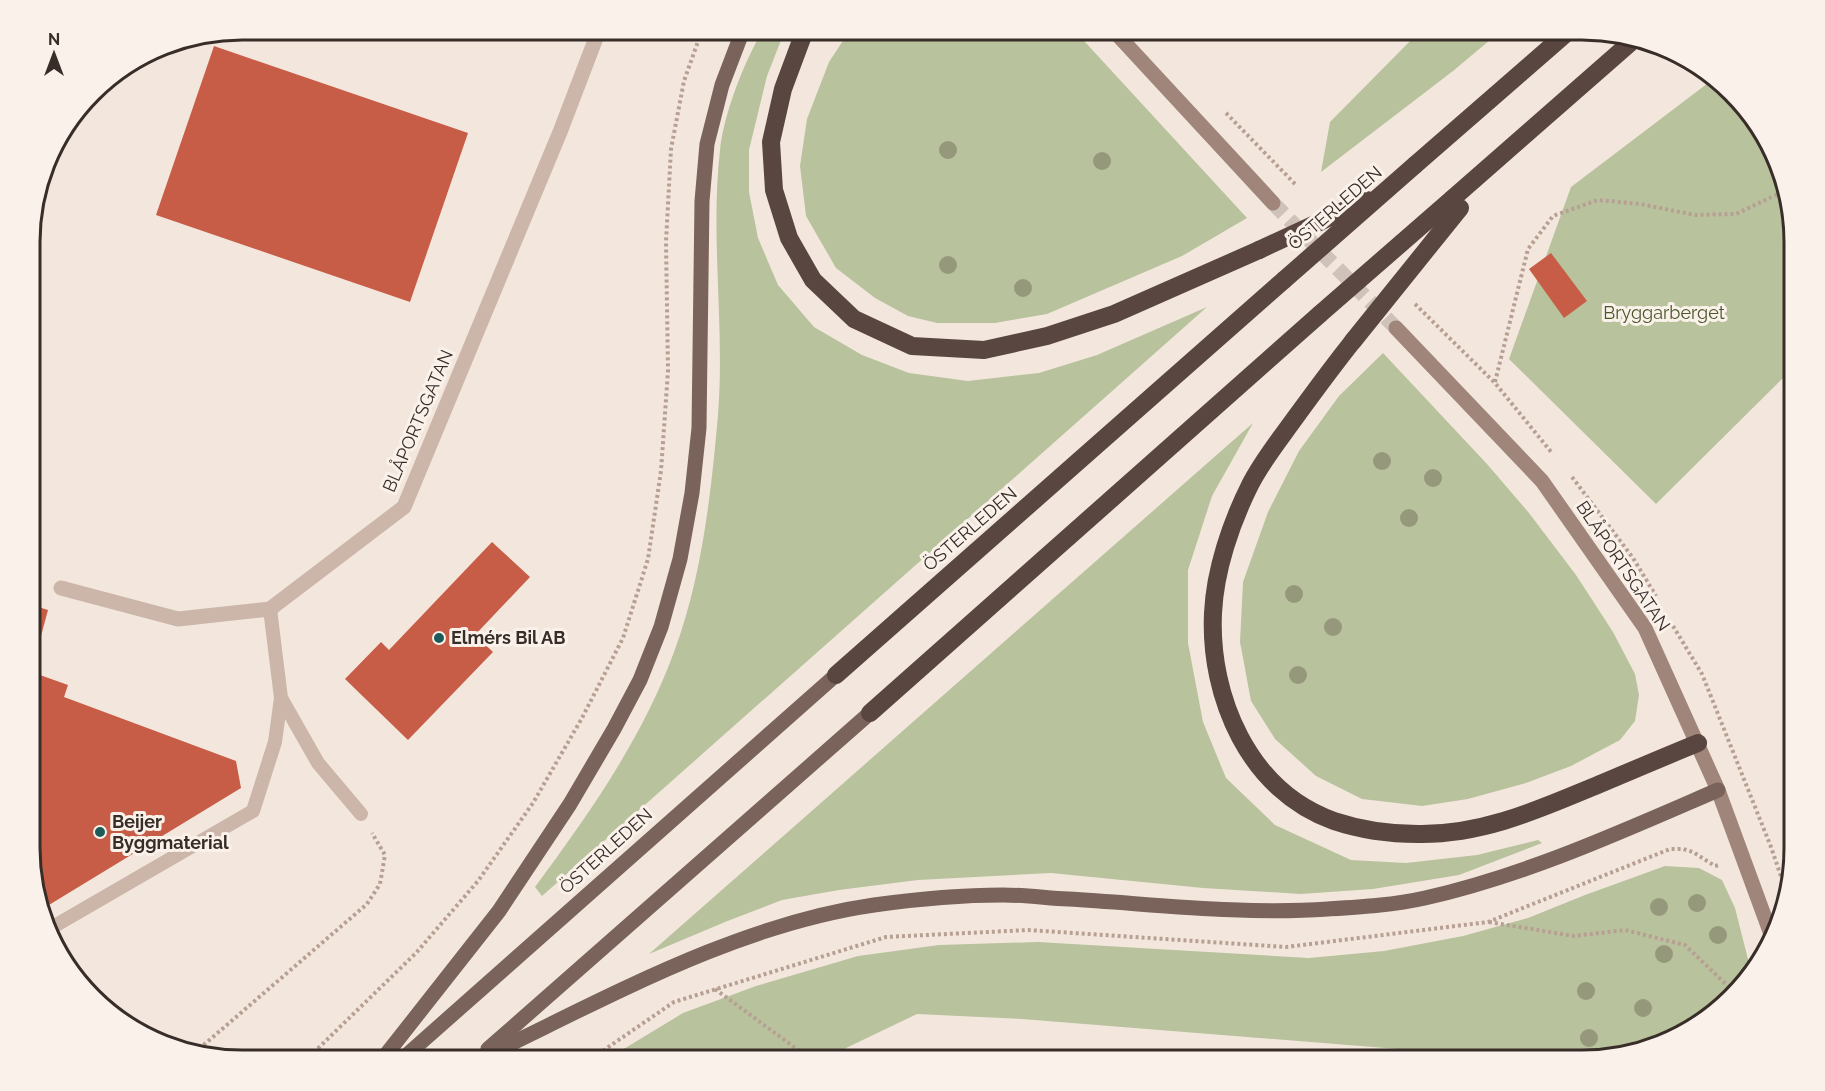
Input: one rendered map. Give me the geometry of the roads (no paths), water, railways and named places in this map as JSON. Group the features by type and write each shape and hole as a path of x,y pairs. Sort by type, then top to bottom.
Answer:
{"highway":[{"path":"801,40 783,89 771,142 774,190 789,238 813,280 854,319 912,346 984,350 1047,336 1114,315 1385,192"},
{"name":"ÖSTERLEDEN","path":"836,675 1559,40"},
{"path":"870,713 1320,314 1456,203 1503,154 1627,45"},
{"path":"1456,203 1274,447 1251,484 1233,526 1220,570 1213,612 1215,655 1221,695 1238,734 1261,769 1293,799 1333,820 1377,831 1420,834 1471,830 1519,818 1698,743"}],"main road":[{"path":"389,1051 499,911 570,804 640,680 661,627 680,559 692,493 699,428 702,201 707,144 722,85 739,40"},
{"name":"ÖSTERLEDEN","path":"411,1051 836,675"},
{"path":"487,1051 870,713"},
{"path":"497,1051 685,962 753,935 810,918 872,906 943,897 1004,895 1270,910 1375,905 1422,898 1472,886 1533,867 1718,790"}],"street":[{"name":"BLÅPORTSGATAN","path":"270,609 404,507 560,132 595,40"},
{"path":"1122,40 1273,203"},
{"name":"BLÅPORTSGATAN","path":"1396,328 1542,481 1645,628 1718,790 1768,927"},
{"path":"61,588 178,619 270,609"}],"lane":[{"path":"56,925 253,811 275,742 281,698 270,609"},
{"path":"281,698 318,763 361,814"}],"tunnel":[{"path":"1273,203 1396,328"}],"place":[{"name":"Elmérs Bil AB","path":"439,638"},
{"name":"Beijer Byggmaterial","path":"100,832"}],"park label":[{"name":"Bryggarberget","path":"1664,313"}]}
